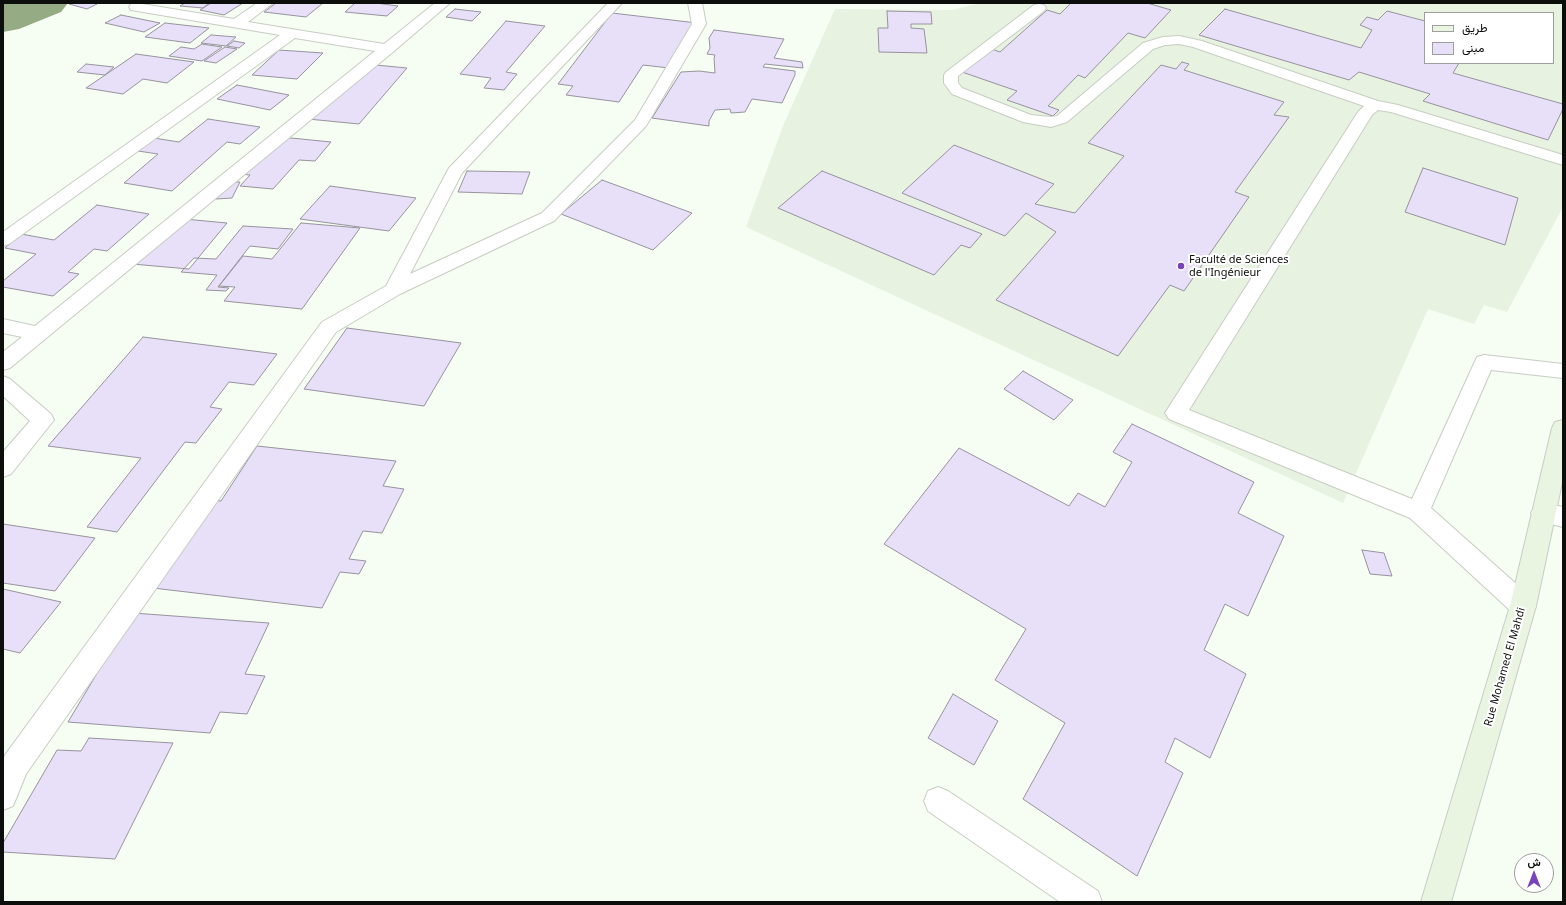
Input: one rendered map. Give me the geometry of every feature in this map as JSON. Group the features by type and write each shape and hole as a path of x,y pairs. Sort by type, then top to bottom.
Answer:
{"main road":[{"name":"Rue Mohamed El Mahdi","path":"1436,902 1523,606 1553,515 1563,428"}],"street":[{"path":"236,24 266,3"},
{"path":"3,362 443,3"},
{"path":"393,290 455,170 615,3"},
{"path":"3,796 15,764 329,327 393,290 548,217 641,123 699,24 695,3"},
{"path":"136,8 388,49"},
{"path":"1039,8 951,74 951,83 957,91 1028,119 1051,122 1062,119 1148,46 1163,41 1179,40 1197,44 1376,105 1393,108 1563,160"},
{"path":"3,240 292,33"},
{"path":"1376,105 1366,112 1176,413 1418,511 1523,606"},
{"path":"3,326 38,334"},
{"path":"1418,511 1484,362 1563,371"},
{"path":"3,384 43,420 3,468"},
{"path":"938,801 1087,902"}],"shaded area":[{"name":"Faculté de Sciences de l'Ingénieur","path":"980,3 1563,3 1563,207 1507,312 1484,305 1474,324 1428,309 1343,503 746,227 783,126 835,9 952,10"}],"building":[{"path":"99,3 87,9 69,4"},
{"path":"185,3 209,3 203,8 180,6"},
{"path":"211,3 243,3 224,15 200,10"},
{"path":"276,3 323,3 306,17 264,12"},
{"path":"355,3 376,3 398,6 387,16 345,12"},
{"path":"1071,3 1147,3 1171,10 1145,38 1128,33 1085,78 1078,75 1048,106 1059,110 1053,116 1007,100 1017,91 962,72 989,48 1000,52 1047,10 1060,14"},
{"path":"455,9 481,12 472,21 446,17"},
{"path":"1225,9 1361,48 1372,30 1360,25 1367,17 1378,20 1387,11 1424,21 1424,64 1458,64 1453,73 1563,104 1563,109 1548,140 1423,101 1430,94 1359,72 1349,80 1199,35"},
{"path":"887,11 931,12 932,24 911,24 911,28 924,29 927,53 879,52 878,28 888,28"},
{"path":"612,13 697,23 669,68 643,65 619,102 566,95 573,86 558,84"},
{"path":"121,15 160,23 144,32 105,23"},
{"path":"506,21 545,26 506,72 517,74 504,90 484,88 491,78 460,74"},
{"path":"165,23 209,28 190,43 145,37"},
{"path":"714,30 784,39 774,58 802,62 803,68 765,64 763,67 795,71 795,75 782,103 752,99 745,112 731,113 730,109 715,110 709,121 709,126 652,118 681,72 699,71 715,73 715,55 707,54 710,48 709,38"},
{"path":"211,35 236,37 226,46 201,43"},
{"path":"234,41 245,43 239,48 227,46"},
{"path":"202,44 222,47 202,61 169,56 181,47 194,49"},
{"path":"225,47 237,49 216,63 204,61"},
{"path":"279,50 323,53 297,79 252,75"},
{"path":"136,54 194,62 167,83 143,79 123,94 86,88"},
{"path":"1182,62 1189,64 1184,70 1284,102 1274,115 1289,117 1235,192 1249,197 1184,291 1170,285 1118,356 996,300 1056,232 1026,213 1005,236 902,193 954,145 1054,184 1035,204 1075,213 1124,156 1088,143 1161,65 1176,69"},
{"path":"86,64 114,67 105,75 77,72"},
{"path":"365,64 407,68 359,124 308,119"},
{"path":"237,85 289,95 270,110 217,99"},
{"path":"208,119 260,127 240,144 227,142 172,191 124,183 158,154 138,151 154,138 179,142"},
{"path":"281,137 331,142 315,161 299,160 273,189 240,186 250,175 230,173 252,150 268,151"},
{"path":"1423,168 1518,198 1505,245 1405,212"},
{"path":"467,171 530,172 522,194 458,192"},
{"path":"822,171 982,234 970,248 961,245 934,275 778,208"},
{"path":"602,180 692,213 653,250 561,214"},
{"path":"224,182 240,182 232,198 216,199"},
{"path":"330,186 416,198 389,231 300,219"},
{"path":"97,205 149,214 107,251 94,249 68,272 79,274 53,296 3,287 3,281 36,254 5,248 21,234 54,240"},
{"path":"184,219 227,223 189,269 132,264"},
{"path":"301,223 360,228 302,309 224,301 235,287 219,286 243,256 272,259"},
{"path":"243,226 293,229 278,249 250,246 218,287 229,288 226,291 206,290 217,275 181,272 194,258 216,259"},
{"path":"347,328 461,343 424,406 304,389"},
{"path":"143,337 277,354 254,385 229,382 210,407 222,409 196,443 185,442 117,532 87,527 141,458 48,446"},
{"path":"1023,371 1073,400 1054,420 1004,389"},
{"path":"1132,424 1254,482 1238,513 1284,536 1248,616 1225,604 1204,650 1246,674 1210,758 1175,738 1165,762 1183,773 1137,876 1023,799 1065,723 995,680 1026,629 884,544 959,448 1069,506 1078,493 1105,507 1132,462 1113,452"},
{"path":"257,446 396,461 383,486 404,489 382,533 363,531 349,559 366,561 359,574 340,572 322,608 153,588 211,500 221,501"},
{"path":"3,524 95,538 55,591 3,583"},
{"path":"1362,550 1384,553 1392,576 1370,574"},
{"path":"3,589 61,602 20,653 3,649"},
{"path":"133,613 269,623 245,674 265,676 247,714 220,712 210,733 68,722"},
{"path":"953,694 998,721 974,765 928,738"},
{"path":"89,738 173,743 115,859 3,852 3,843 57,750 81,751"}],"waterway":[{"path":"3,19 46,3"}],"place":[{"name":"Faculté de Sciences de l'Ingénieur","path":"1181,266"}]}
